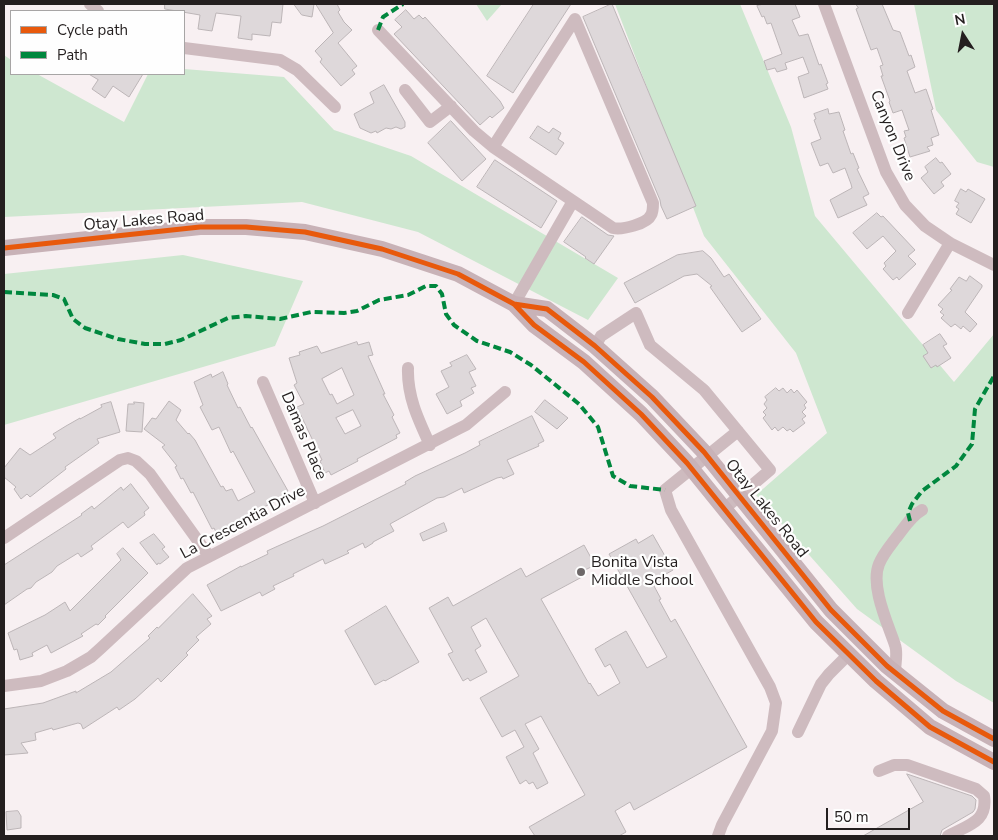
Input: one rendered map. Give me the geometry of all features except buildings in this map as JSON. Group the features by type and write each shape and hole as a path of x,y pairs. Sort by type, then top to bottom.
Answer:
{"main road":[{"name":"Otay Lakes Road","path":"4,248 200,227 246,226 305,232 382,249 458,274 514,304 534,325 584,362 641,414 691,468 816,622 876,682 930,727 994,762"},
{"name":"Otay Lakes Road","path":"514,304 547,309 595,346 652,397 707,456 832,610 895,672 943,711 994,739"}],"street":[{"name":"Canyon Drive","path":"824,4 886,172 905,205 924,226 950,243 994,265"},
{"path":"378,30 474,131 493,147 572,201 613,228 621,229 646,221 651,216 654,203 575,18 493,147"},
{"path":"185,48 280,60 296,70 335,107"},
{"path":"405,90 430,122 450,106"},
{"path":"514,304 572,201"},
{"path":"908,313 950,243"},
{"path":"595,346 601,336 636,313 650,345 704,390 770,470 724,509"},
{"path":"408,368 408,385 417,417 430,444"},
{"name":"Damas Place","path":"262,382 315,503"},
{"name":"La Crescentia Drive","path":"4,686 41,681 79,664 101,648 187,568 466,425 505,392"},
{"path":"718,836 772,731 776,703 770,687 671,510 665,490 738,431"},
{"path":"4,536 120,460 128,458 136,461 150,474 209,556"},
{"path":"895,672 896,650 879,596 877,572 879,564 891,545 915,514 922,510"},
{"path":"798,732 821,684 848,654"},
{"path":"879,771 894,765 907,765 976,789 984,796 985,806 981,818 948,836"}],"green space":[{"path":"476,4 502,4 487,21"},
{"path":"615,4 740,4 791,127 815,216 954,382 994,334 994,703 956,681 857,609 756,495 827,433 796,353 704,236"},
{"path":"914,4 993,4 994,167 977,162 936,110"},
{"path":"4,55 10,59 10,75 39,75 124,122 148,75 185,75 185,69 284,77 334,130 411,156 618,278 588,320 418,232 302,202 4,217"},
{"path":"183,255 303,281 275,346 4,425 4,274"}],"marked path":[{"path":"378,30 383,17 403,4"},
{"path":"4,292 53,295 64,299 73,319 85,328 118,339 145,344 165,344 181,340 228,318 246,316 280,319 311,312 344,313 357,311 379,300 408,295 426,286 436,286 442,294 446,314 454,325 477,341 510,352 531,365 579,404 598,427 613,476 630,486 665,490"},
{"path":"910,521 908,513 922,491 956,466 972,444 975,409 994,376"}],"cycle path":[{"path":"4,248 200,227 246,227 305,232 382,249 458,274 514,304 534,325 584,362 641,414 687,463 816,622 876,681 930,727 994,762"},
{"path":"514,304 547,309 595,346 652,397 704,452 831,610 887,666 943,711 994,739"}],"place":[{"name":"Bonita Vista Middle School","path":"581,572"}]}
